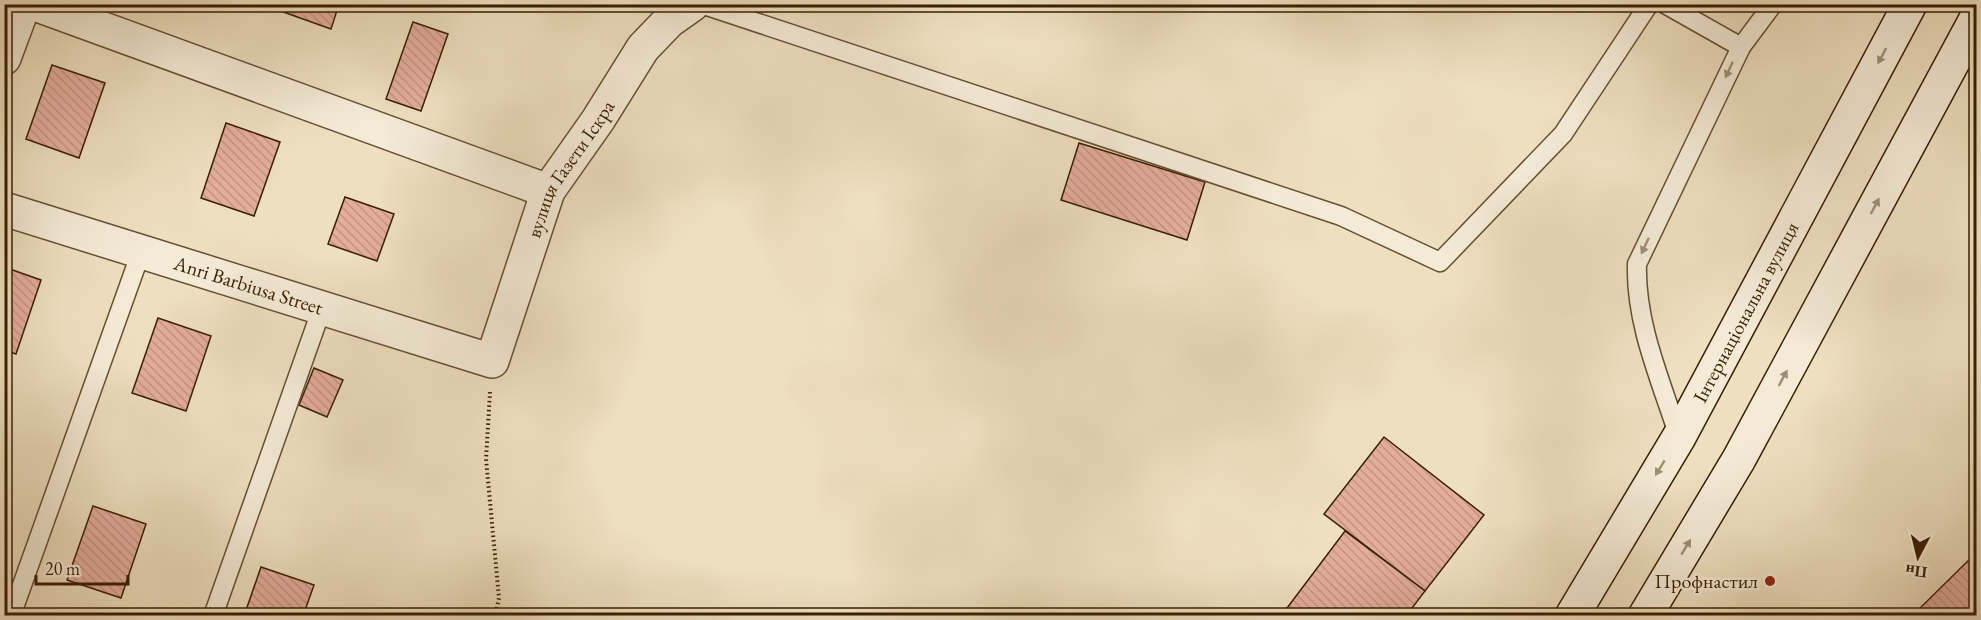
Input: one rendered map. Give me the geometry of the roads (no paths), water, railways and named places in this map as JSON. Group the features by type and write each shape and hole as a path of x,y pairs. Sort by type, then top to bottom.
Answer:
{"street":[{"path":"4,58 24,4"},
{"path":"34,4 548,191"},
{"name":"вулиця Газети Іскра","path":"492,361 548,191 598,120 643,48 669,21 693,4"},
{"name":"Інтернаціональна вулиця","path":"1572,615 1679,437 1910,4"},
{"path":"1645,615 1739,459 1977,19"},
{"name":"Anri Barbiusa Street","path":"4,209 492,361"}],"lane":[{"path":"701,4 1341,216 1440,262 1563,134 1649,4"},
{"path":"1665,4 1741,47"},
{"path":"1679,437 1644,327 1636,289 1637,264 1741,47 1773,4"},
{"path":"11,615 141,252"},
{"path":"213,615 322,308"}],"place":[{"name":"Профнастил","path":"1770,581"}]}
